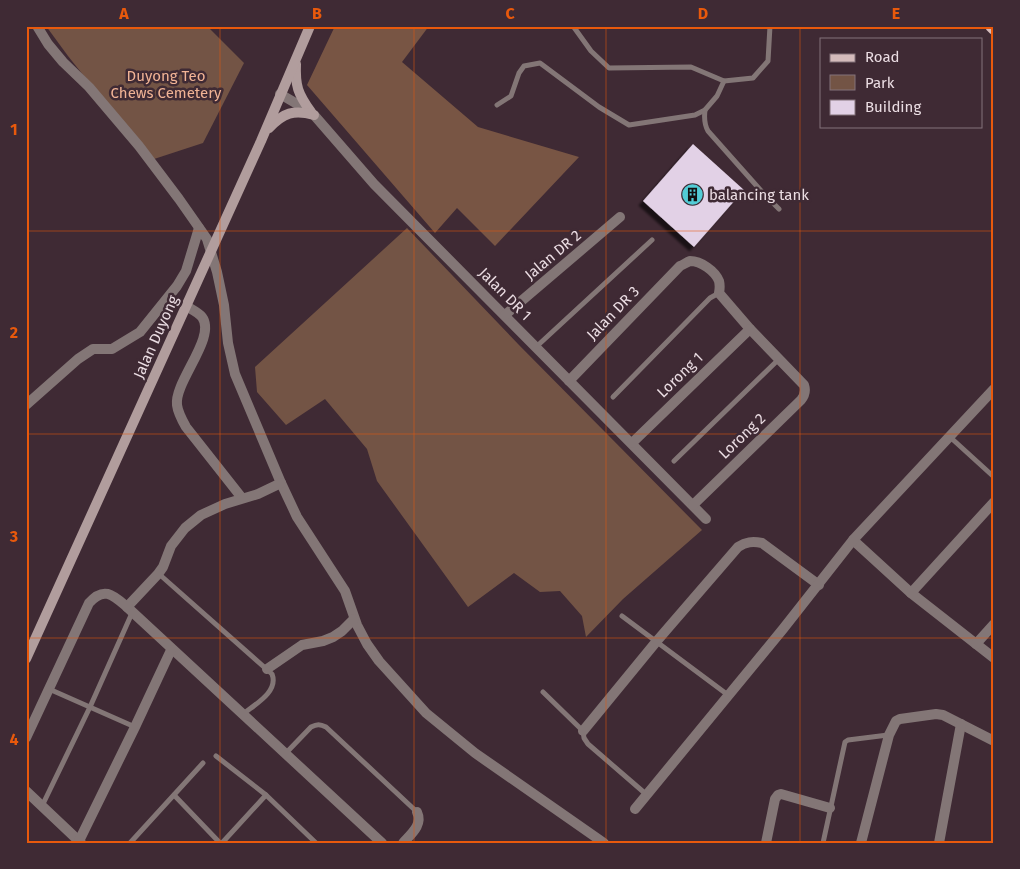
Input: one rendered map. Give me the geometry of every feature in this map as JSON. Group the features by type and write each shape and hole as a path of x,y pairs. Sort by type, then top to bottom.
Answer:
{"main road":[{"name":"Jalan Duyong","path":"26,659 261,141 310,26"},
{"path":"991,26 994,29"},
{"path":"296,58 297,88 313,114"},
{"path":"261,141 269,128 286,114 296,112 313,114"}],"street":[{"path":"37,26 48,44 89,87 138,146 179,199 206,239 217,272 224,305 228,343 235,374 297,517 345,591 354,619 366,644 426,714 475,753 604,843"},
{"name":"Jalan DR 1","path":"280,94 313,114 374,184 706,519"},
{"name":"Jalan DR 2","path":"505,315 620,217"},
{"path":"26,405 78,358 93,349 112,349 140,332 177,286 186,271 199,228"},
{"name":"Jalan DR 3","path":"568,381 680,266 689,261 698,262 705,266 718,279 719,293"},
{"path":"719,293 779,359"},
{"path":"186,306 202,317 205,327 203,339 177,396 177,406 186,427 242,498"},
{"name":"Lorong 1","path":"632,443 750,329"},
{"name":"Lorong 2","path":"693,504 804,395 806,390 804,385 779,359"},
{"path":"635,809 853,540 994,389"},
{"path":"129,610 163,567 171,546 185,528 201,515 225,504 258,494 281,483"},
{"path":"911,593 994,502"},
{"path":"853,540 911,593 994,658"},
{"path":"584,731 656,642 738,547 744,543 752,541 762,543 819,584"},
{"path":"26,738 85,610 95,596 102,593 111,595 382,843"},
{"path":"267,670 302,644 323,641 333,637 354,619"},
{"path":"976,644 994,624"},
{"path":"26,791 80,842 171,650"},
{"path":"861,843 889,735 896,721 936,714 943,715 994,741"},
{"path":"939,843 961,724"},
{"path":"766,843 775,799 778,796 782,794 830,808"},
{"path":"403,843 415,831 419,817 417,812"}],"lane":[{"path":"573,26 591,51 609,68 691,67 724,81 753,78 768,60 770,26"},
{"path":"497,105 511,96 524,66 540,63 599,107 629,125 695,116 705,110 717,96 724,81"},
{"path":"705,110 704,119 708,131 779,209"},
{"path":"536,346 652,240"},
{"path":"612,397 710,298 719,293"},
{"path":"674,461 779,359"},
{"path":"950,437 994,478"},
{"path":"158,574 272,674 274,679 270,691 242,714"},
{"path":"42,806 90,707 129,610"},
{"path":"622,616 728,695"},
{"path":"49,688 135,728"},
{"path":"543,692 584,731 584,738 588,744 647,795"},
{"path":"286,754 311,727 320,724 326,727 417,812"},
{"path":"823,843 845,742 848,740 889,735"},
{"path":"216,756 266,795 316,843"},
{"path":"130,843 202,763"},
{"path":"174,795 221,843 266,795"}],"green space":[{"name":"Duyong Teo Chews Cemetery","path":"46,26 207,26 244,63 203,143 151,160"},
{"path":"407,228 519,345 702,530 623,599 586,637 582,616 560,591 540,592 514,573 468,607 377,481 367,449 325,399 286,425 257,392 255,367"}],"shaded area":[{"path":"335,26 429,26 402,62 478,127 579,157 495,246 457,208 435,233 307,85"}],"building":[{"name":"balancing tank","path":"693,144 744,190 694,247 643,201"}],"place":[{"name":"balancing tank","path":"693,195"}]}
